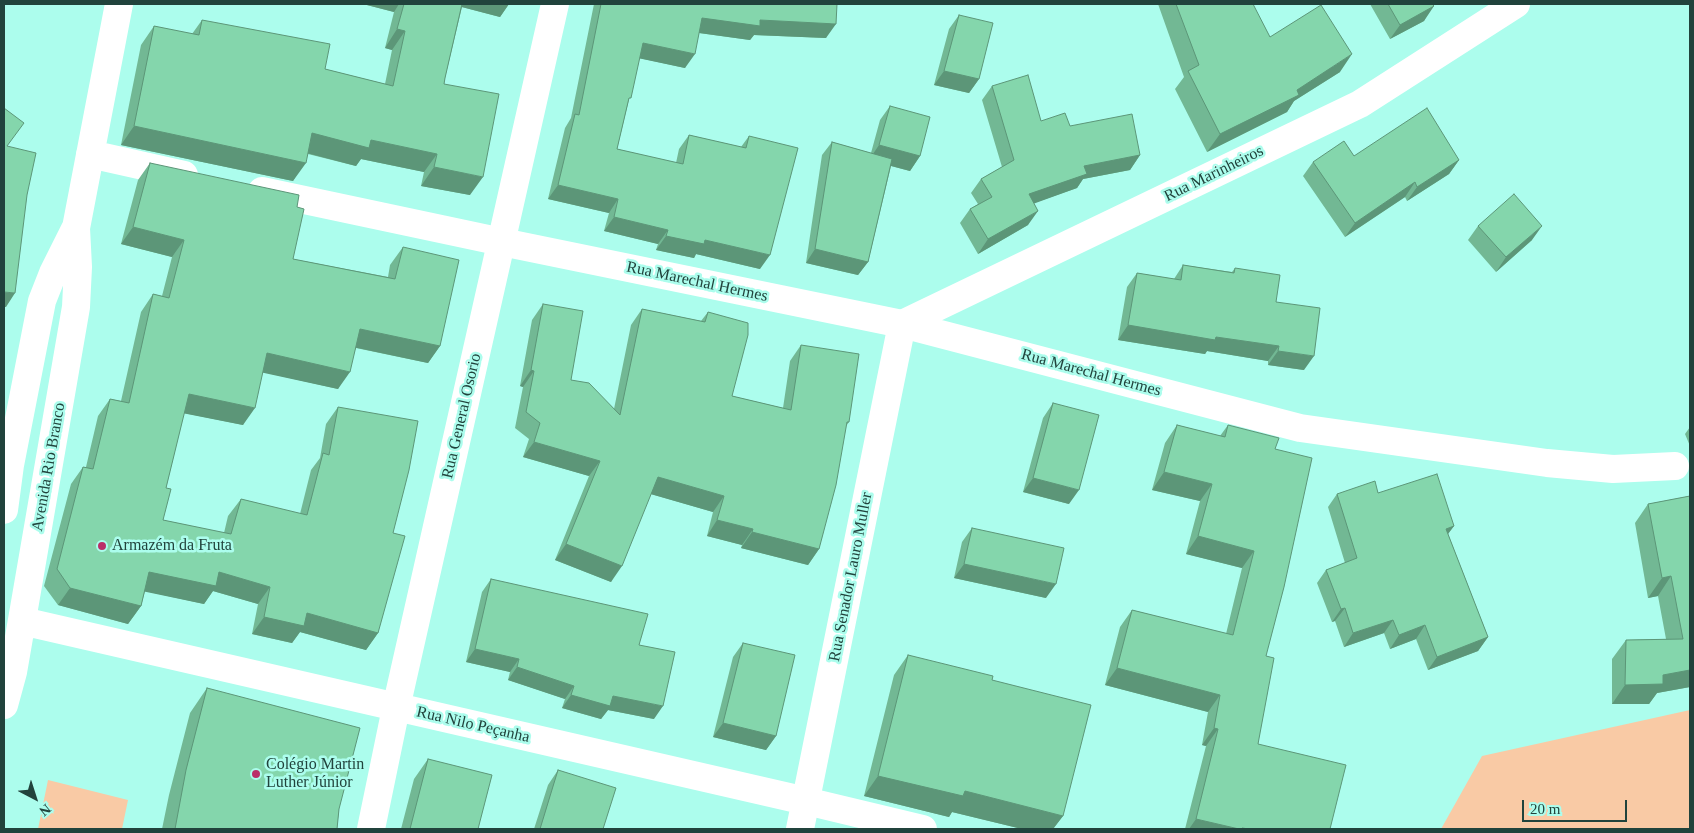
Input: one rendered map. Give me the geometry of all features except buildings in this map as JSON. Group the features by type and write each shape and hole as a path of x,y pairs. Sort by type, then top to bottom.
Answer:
{"street":[{"name":"Avenida Rio Branco","path":"4,705 13,672 76,307 78,267 76,228 120,4"},
{"name":"Rua General Osorio","path":"371,829 396,708 555,4"},
{"name":"Rua Marinheiros","path":"902,324 1360,104 1516,4"},
{"path":"90,154 205,179"},
{"name":"Rua Marechal Hermes","path":"234,185 902,324 1300,428 1547,463 1613,469 1675,466"},
{"name":"Avenida Rio Branco","path":"4,510 10,465 42,302 53,272 76,228"},
{"name":"Rua Senador Lauro Muller","path":"800,829 902,324"},
{"name":"Rua Nilo Peçanha","path":"22,621 923,829"}],"shaded area":[{"path":"1690,710 1690,829 1441,829 1482,756"},
{"path":"48,780 128,800 122,829 38,829"}],"place":[{"name":"Armazém da Fruta","path":"102,546"},
{"name":"Colégio Martin Luther Júnior","path":"256,774"}]}
